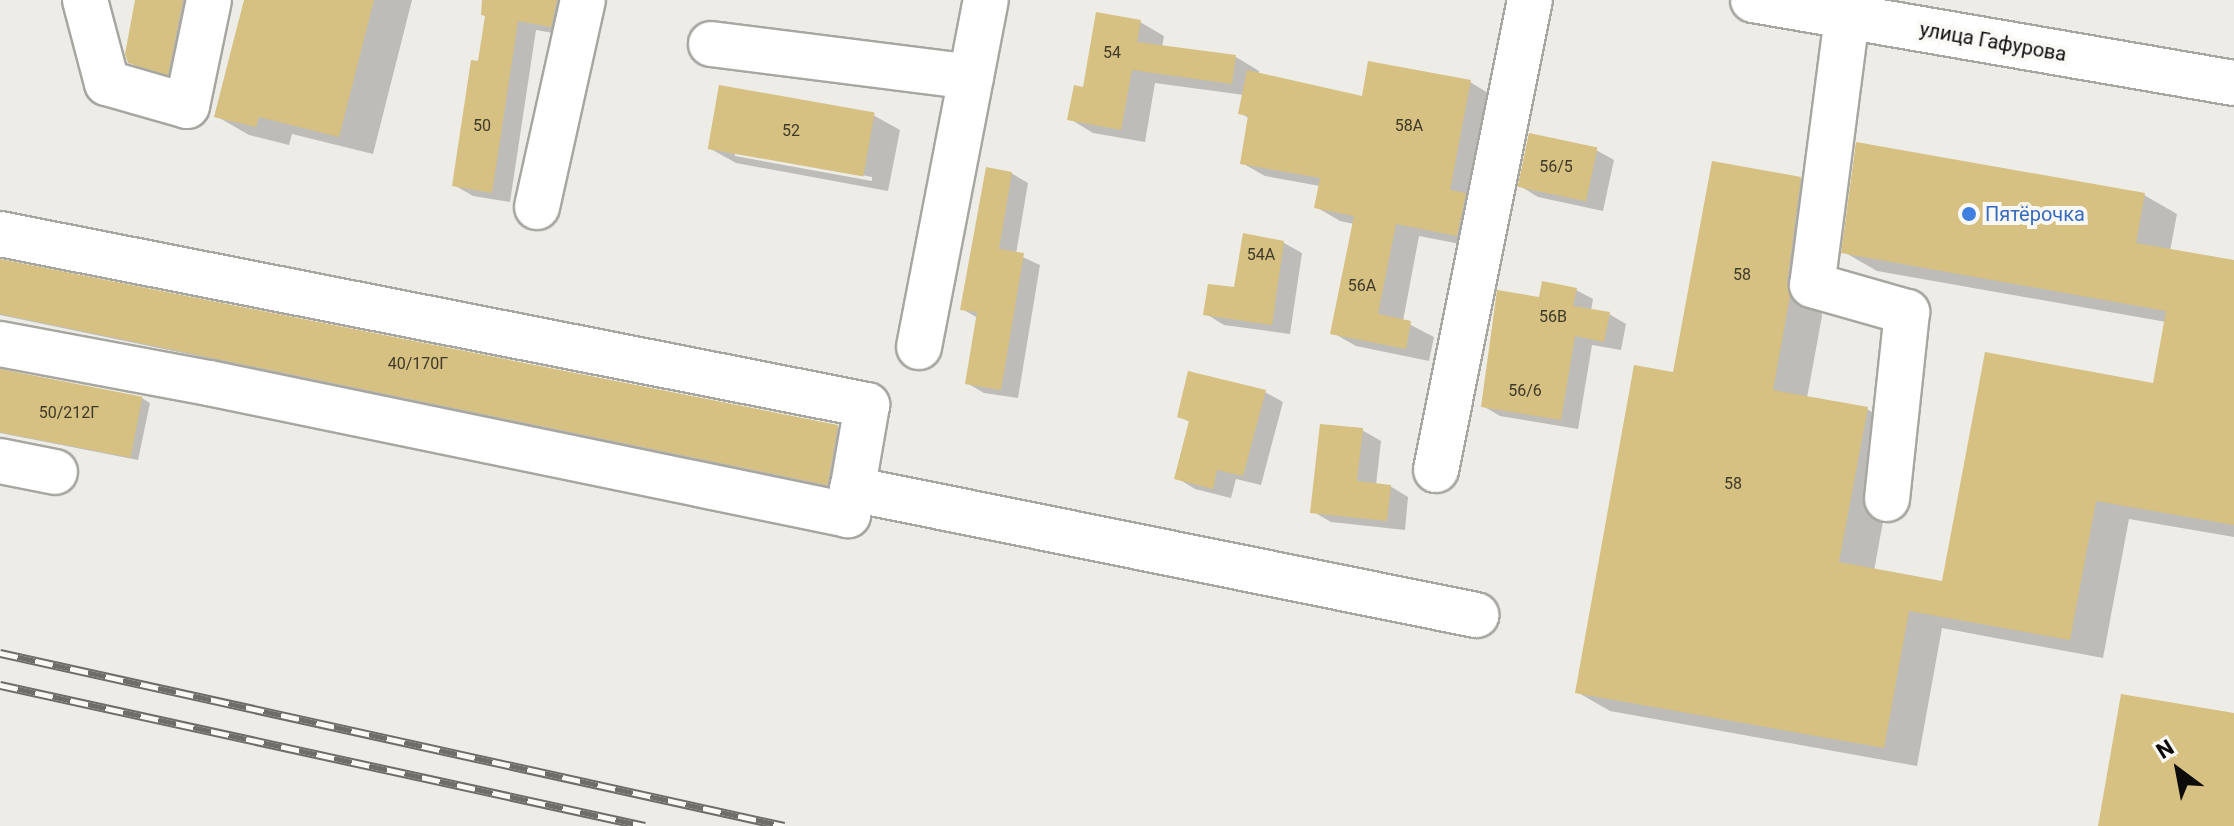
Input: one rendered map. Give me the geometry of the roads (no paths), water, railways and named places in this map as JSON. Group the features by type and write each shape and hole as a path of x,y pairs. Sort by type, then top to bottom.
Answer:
{"main road":[{"path":"85,0 107,83 187,106 209,0"},
{"path":"537,207 583,0"},
{"path":"919,347 986,0"},
{"path":"1436,470 1530,0"},
{"name":"улица Гафурова","path":"1753,0 2234,83"},
{"path":"1847,17 1812,285 1907,312 1887,499"},
{"path":"711,44 971,77"},
{"path":"0,234 867,405 848,515 209,383 0,344"},
{"path":"0,461 55,472"},
{"path":"852,489 1476,615"}],"railway":[{"path":"0,653 784,826"},
{"path":"0,685 645,826"}],"place":[{"name":"Пятёрочка","path":"1969,214"}]}
